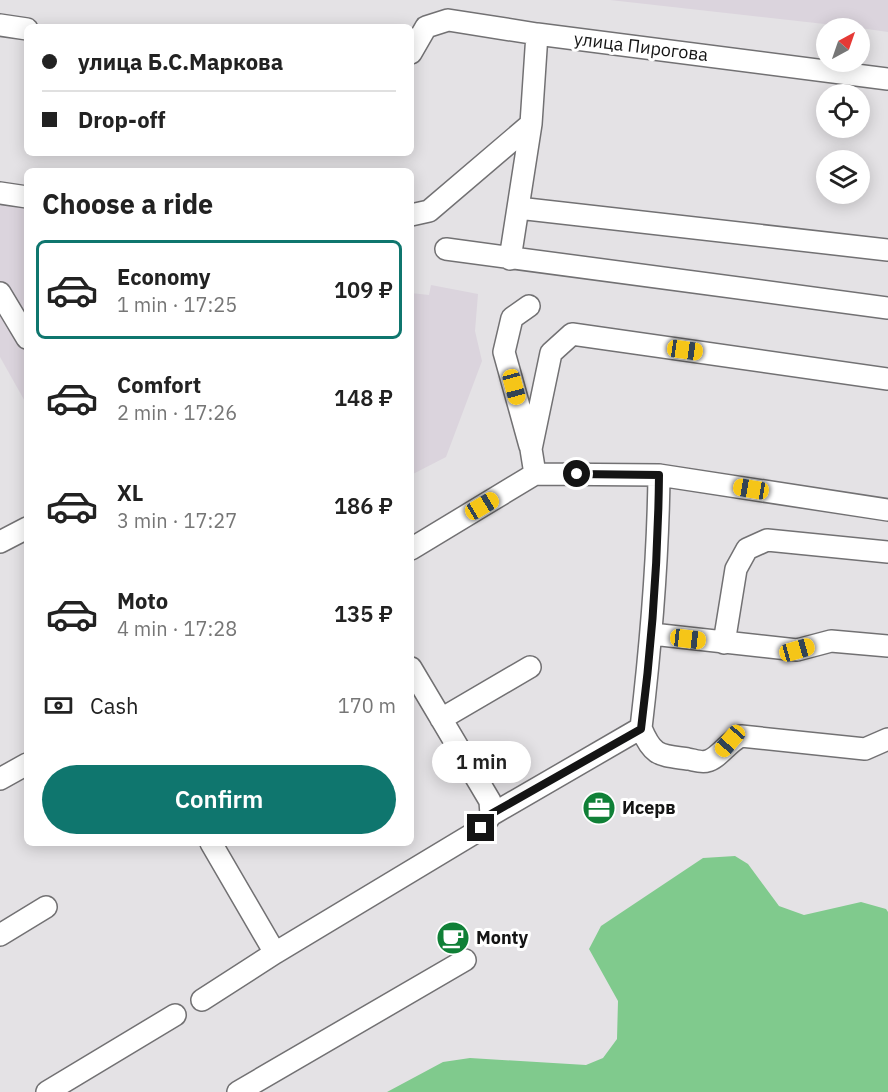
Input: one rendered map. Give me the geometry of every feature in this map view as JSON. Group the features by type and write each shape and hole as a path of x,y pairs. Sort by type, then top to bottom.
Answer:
{"street":[{"name":"улица Пирогова","path":"414,48 426,27 448,20 537,34 888,79"},
{"path":"0,25 24,29"},
{"path":"510,259 531,124 537,34"},
{"path":"414,214 429,211 531,124"},
{"path":"0,193 24,197"},
{"path":"518,208 888,250"},
{"path":"446,249 888,308"},
{"path":"0,293 20,311 24,326"},
{"path":"529,306 512,318 504,352 531,449 535,474"},
{"path":"531,449 551,353 572,334 888,379"},
{"path":"414,547 535,474 659,475 888,510"},
{"path":"659,475 658,548 652,634 641,729 647,743 659,755 707,762 718,755 730,741 741,736 865,749 888,740"},
{"path":"0,542 24,530"},
{"path":"724,643 736,569 747,549 767,540 888,552"},
{"path":"652,634 797,650 831,641 888,646"},
{"path":"441,719 530,667"},
{"path":"414,673 490,801 491,814"},
{"path":"202,1000 481,828 491,814 641,729"},
{"path":"0,779 24,766"},
{"path":"213,846 275,953"},
{"path":"0,935 46,907"},
{"path":"238,1092 263,1086 465,960"},
{"path":"47,1092 175,1015"}],"shaded area":[{"path":"610,0 888,0 888,32 870,29 870,18 816,18 816,23"},
{"path":"10,201 24,203 24,400 0,357 0,206"},
{"path":"431,285 478,294 475,331 482,361 446,457 414,473 414,293 429,295"}],"green space":[{"path":"735,856 748,864 779,906 804,915 861,902 886,909 888,912 888,1092 387,1092 443,1062 470,1058 586,1065 603,1058 617,1039 618,1001 589,949 601,926 703,858"}],"place":[{"name":"Исерв","path":"599,808"},
{"name":"Monty","path":"453,938"}],"route":[{"path":"481,828 491,814 641,729 652,634 658,548 659,475 577,474"}]}
